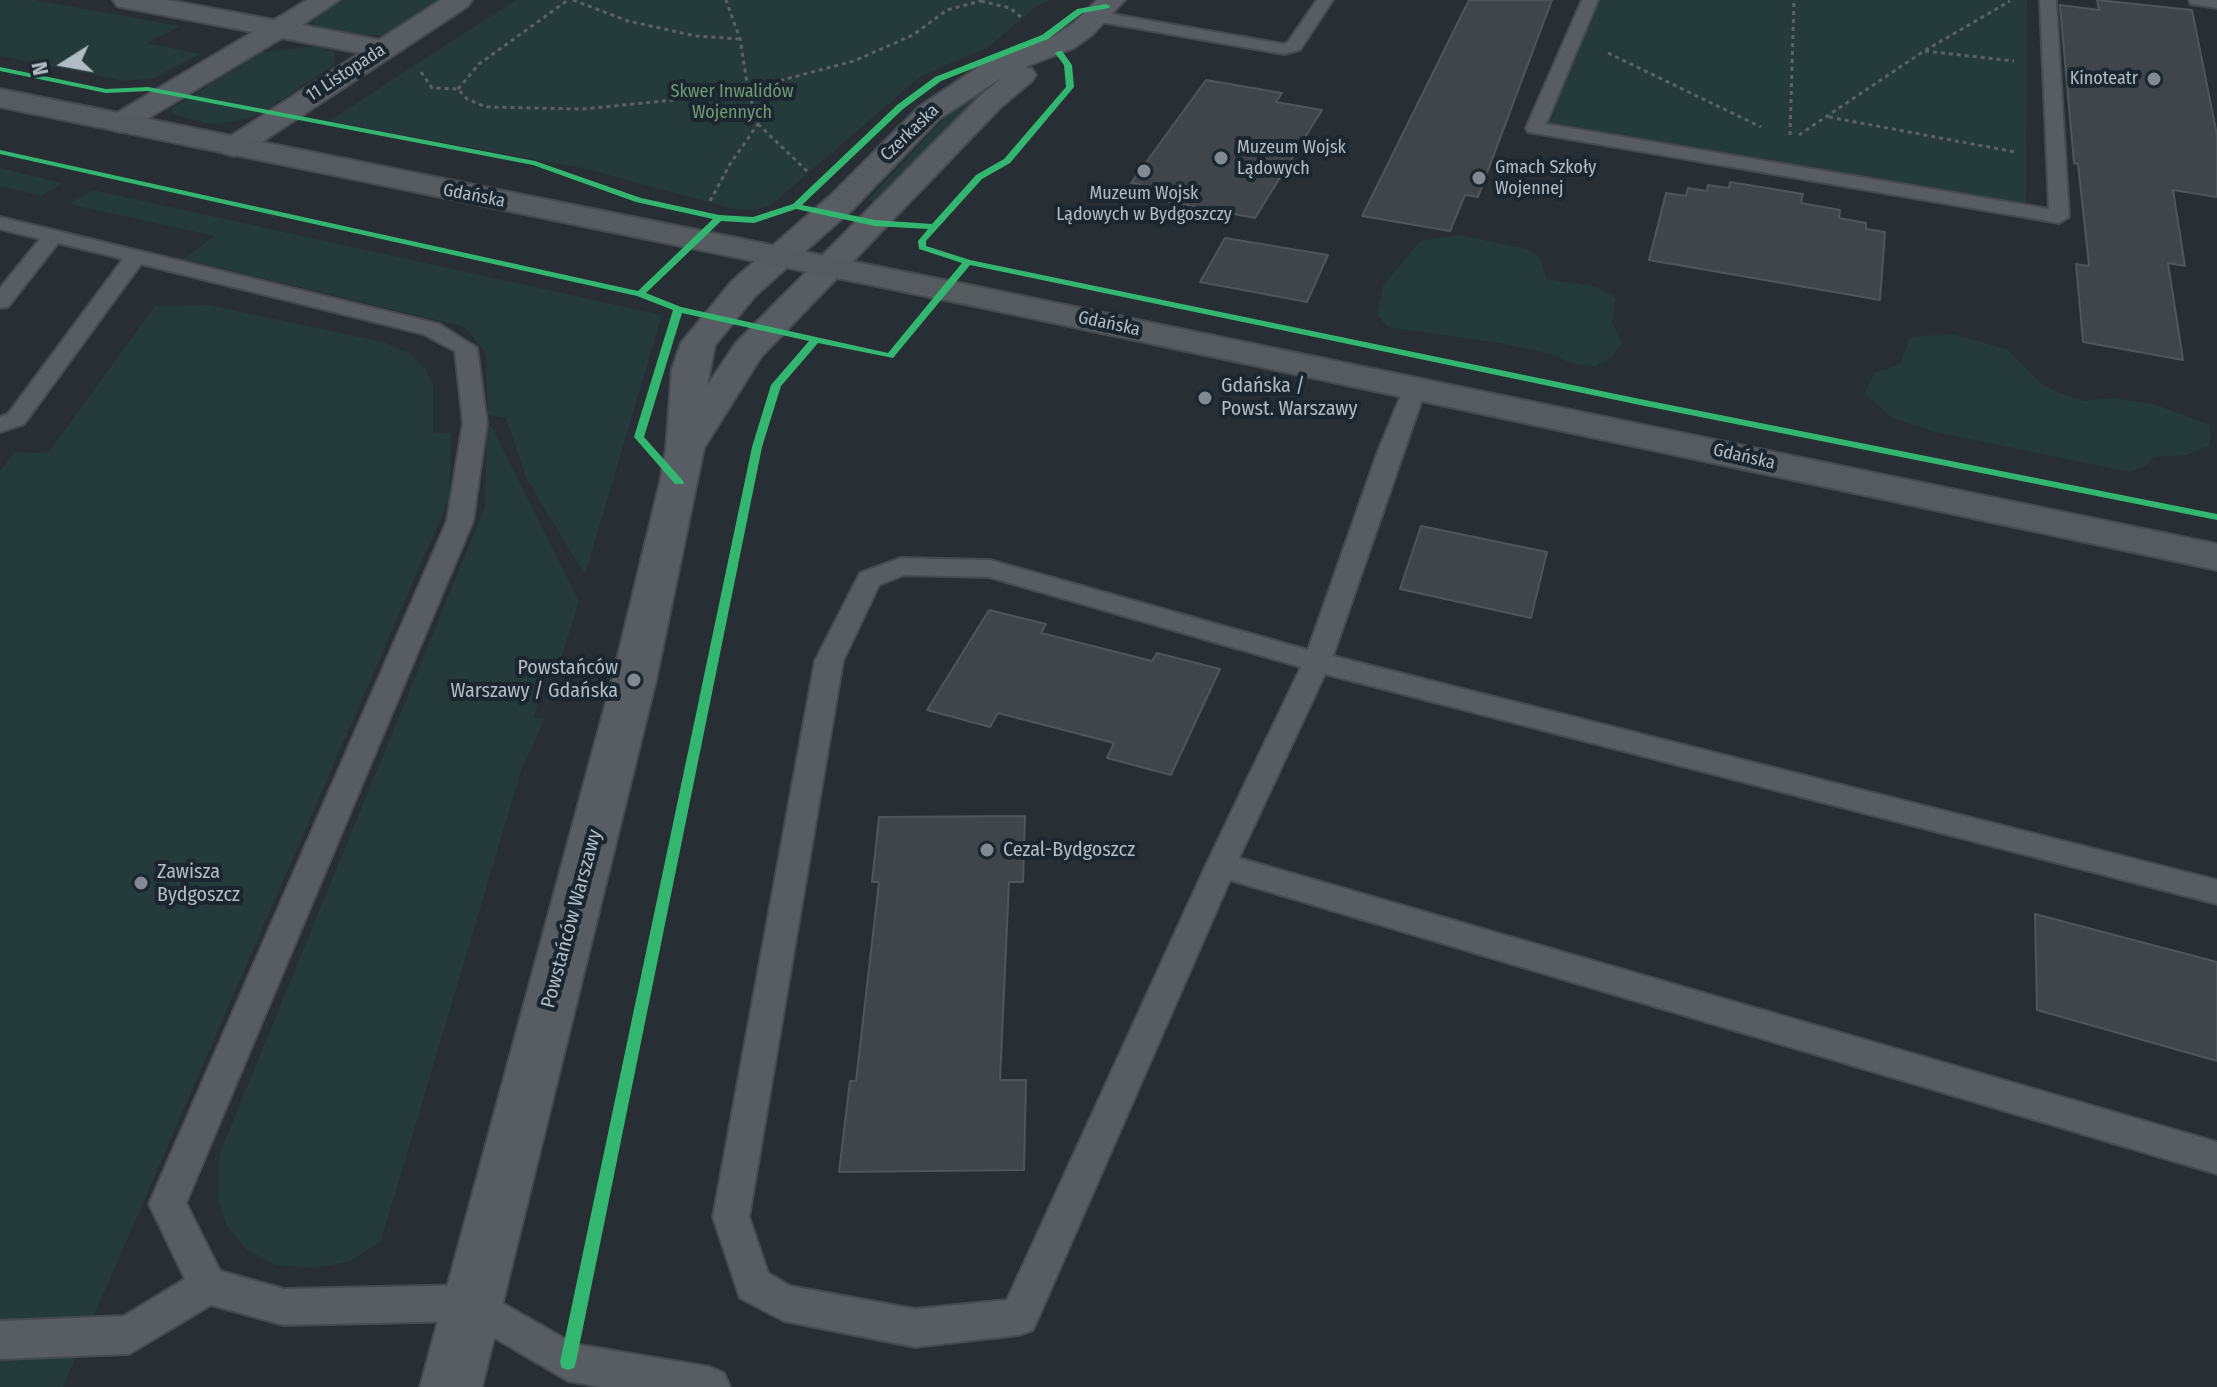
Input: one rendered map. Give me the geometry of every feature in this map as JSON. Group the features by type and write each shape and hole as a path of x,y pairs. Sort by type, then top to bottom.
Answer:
{"main road":[{"name":"Gdańska","path":"0,98 234,147 698,227 777,257 2217,557"}],"street":[{"path":"126,0 384,49"},
{"path":"120,123 326,0"},
{"name":"11 Listopada","path":"234,147 459,0"},
{"name":"Czerkaska","path":"777,257 842,202 942,102 990,72 1064,42 1104,8"},
{"name":"Czerkaska","path":"829,267 998,95 1029,70 1059,53 1064,42"},
{"name":"Powstańców Warszawy","path":"451,1387 634,680 685,449 690,369 698,343 734,298 777,257"},
{"name":"Powstańców Warszawy","path":"685,449 747,351 829,267"}],"lane":[{"path":"1104,8 1284,49 1294,46 1325,0"},
{"path":"1590,0 1535,128 2059,217 2048,0"},
{"path":"2197,0 2217,3"},
{"path":"0,223 431,329 466,348 475,423 460,521 167,1204 208,1286"},
{"path":"0,302 9,279 53,236"},
{"path":"0,425 16,419 135,257"},
{"path":"1415,388 1317,662 1221,865 1019,1317 915,1328 784,1303 753,1285 731,1217 829,661 869,579 901,566 990,569 1317,662 2217,892"},
{"path":"1221,865 2217,1158"},
{"path":"0,1340 129,1335 208,1286 284,1307 471,1303 568,1362 710,1387"}],"path":[{"path":"458,89 479,64 570,0 628,21 696,36 740,39"},
{"path":"726,0 740,39 748,89 758,124 814,178"},
{"path":"416,69 432,88 458,89 467,99 486,107 543,110 622,106 748,89 854,61 913,35 947,10 981,0 1010,8 1026,21"},
{"path":"1790,142 1794,0"},
{"path":"1763,167 1790,142 1924,51 2011,0"},
{"path":"1576,37 1790,142"},
{"path":"1924,51 2051,64"},
{"path":"1828,117 2057,160"},
{"path":"698,227 758,124"}],"green space":[{"path":"0,0 35,0 180,26 147,43 200,54 154,78 125,81 0,56"},
{"path":"341,0 443,0 395,31 382,35 363,35 313,26 316,15"},
{"name":"Skwer Inwalidów Wojennych","path":"515,0 1051,0 1037,6 987,48 921,76 771,205 754,210 734,209 586,169 329,121"},
{"path":"1593,0 2027,0 2026,211 1537,127"},
{"path":"319,46 335,53 334,65 260,114 233,122 209,124 173,114 171,109 262,52"},
{"path":"979,90 984,93 882,204 868,200 950,112"},
{"path":"0,168 62,183 41,196 0,186"},
{"path":"93,190 662,315 585,575 527,480 506,418 488,415 486,353 465,327 183,259 214,236 69,204"},
{"path":"1459,235 1527,249 1539,256 1547,279 1594,286 1616,298 1612,322 1622,342 1612,357 1596,366 1573,364 1551,354 1505,344 1388,327 1377,315 1383,286 1420,241"},
{"name":"Zawisza Bydgoszcz","path":"209,305 383,342 411,354 426,370 433,385 433,433 451,433 449,499 63,1387 0,1387 0,471 15,452 48,453 155,306"},
{"path":"1953,334 2006,349 2039,382 2056,392 2085,401 2113,398 2153,404 2210,425 2210,445 2187,455 2154,457 2146,466 2129,472 1936,432 1892,418 1864,393 1874,373 1900,364 1910,337"},
{"path":"487,426 492,427 579,601 558,668 546,669 534,717 545,718 522,768 381,1241 349,1262 310,1268 276,1265 247,1250 227,1226 218,1201 219,1155 485,507"}],"building":[{"path":"1469,0 1552,0 1478,197 1465,195 1450,231 1362,216"},
{"path":"2097,0 2192,10 2217,135 2217,197 2173,190 2185,266 2168,263 2183,360 2083,342 2076,264 2089,266 2078,164 2074,163 2060,5 2099,10"},
{"name":"Muzeum Wojsk Lądowych","path":"1206,80 1282,93 1276,102 1322,110 1255,218 1132,195 1140,184 1131,183"},
{"path":"1730,182 1803,194 1801,203 1840,210 1839,218 1866,223 1866,229 1885,232 1880,300 1649,260 1666,193 1686,196 1688,188 1707,191 1708,185 1729,188"},
{"path":"1225,238 1328,255 1307,302 1200,282"},
{"path":"1421,526 1547,552 1531,618 1400,589"},
{"path":"989,610 1046,624 1041,633 1152,661 1157,653 1220,669 1171,775 1107,758 1114,743 998,713 990,727 927,710"},
{"path":"1025,816 1023,882 1009,882 1000,1080 1026,1080 1024,1170 839,1172 850,1081 856,1081 879,882 872,882 879,817"},
{"path":"2035,914 2217,962 2217,1061 2037,1010"}],"cycle path":[{"path":"0,69 106,91 148,89 535,163 639,200 719,218 754,220 796,206 900,107 938,79 1045,37 1080,11 1106,6"},
{"path":"1059,53 1068,65 1070,87 1007,161 979,177 922,241 922,247 968,262 1640,402 2217,517"},
{"path":"0,152 640,294 678,309 890,356 968,262"},
{"path":"796,206 875,223 934,227"},
{"path":"640,294 719,218"},
{"path":"678,309 639,437 679,482"},
{"path":"568,1362 757,447 776,385 815,340"}],"place":[{"name":"Kinoteatr","path":"2154,79"},
{"name":"Muzeum Wojsk Lądowych","path":"1221,158"},
{"name":"Muzeum Wojsk Lądowych w Bydgoszczy","path":"1144,171"},
{"name":"Gmach Szkoły Wojennej","path":"1479,178"},
{"name":"Gdańska / Powst. Warszawy","path":"1205,398"},
{"name":"Powstańców Warszawy / Gdańska","path":"634,680"},
{"name":"Cezal-Bydgoszcz","path":"987,850"},
{"name":"Zawisza Bydgoszcz","path":"141,883"}]}
